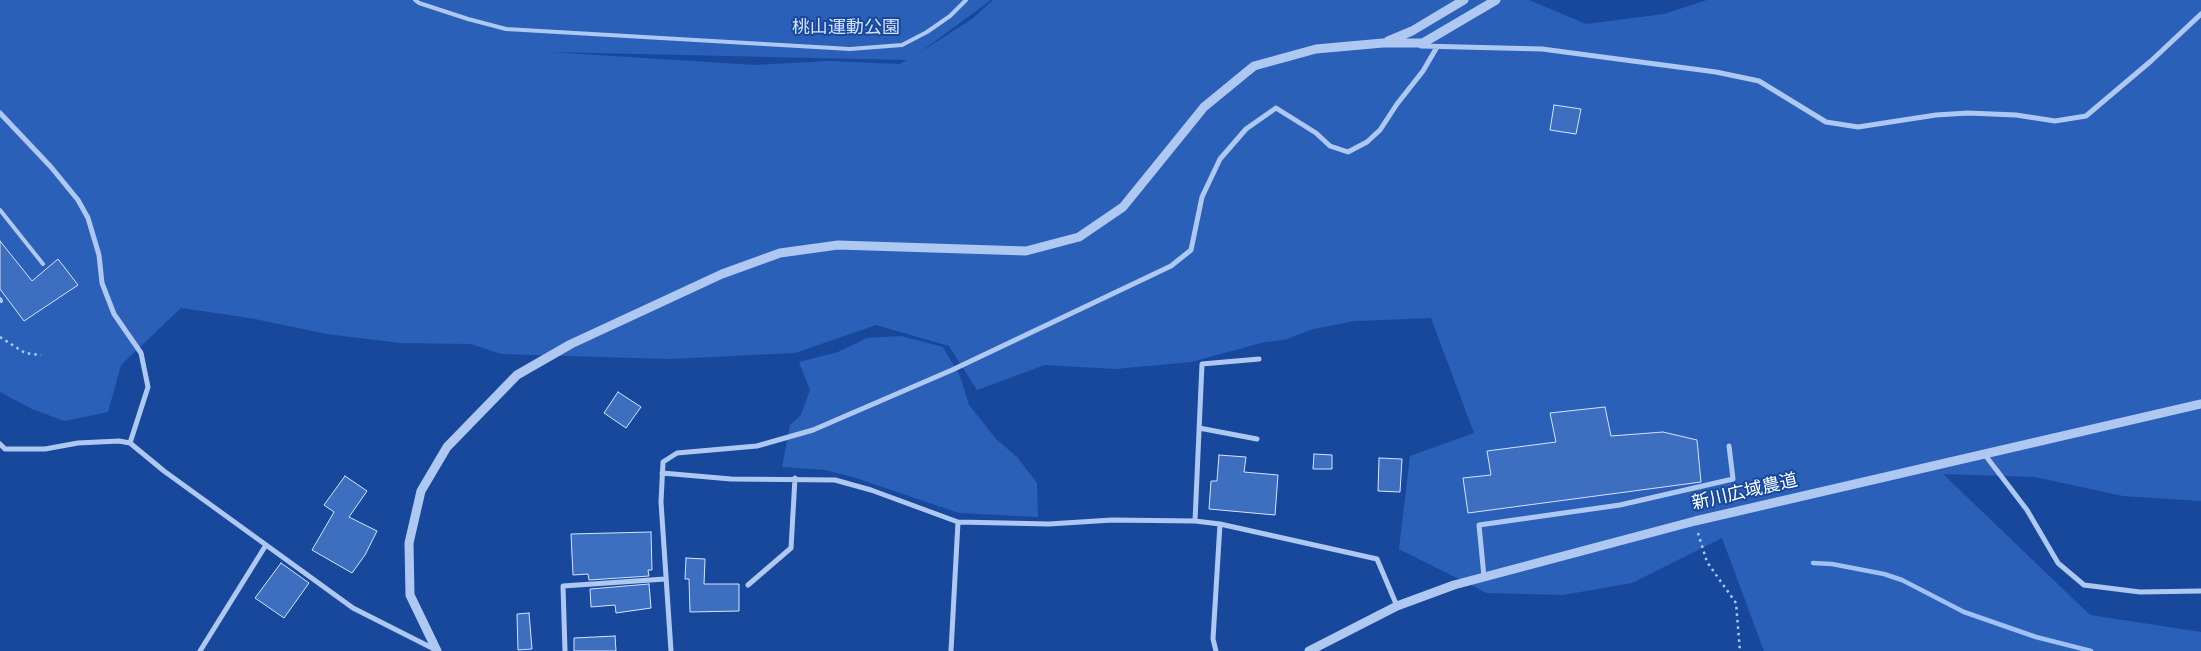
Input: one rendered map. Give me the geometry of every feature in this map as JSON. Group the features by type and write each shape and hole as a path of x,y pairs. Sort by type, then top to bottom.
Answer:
{"street":[{"path":"1384,44 1412,31 1464,0"},
{"path":"435,650 410,595 409,543 422,492 447,446 517,375 571,344 722,274 780,253 838,245 1026,251 1079,237 1123,207 1204,107 1254,66 1316,49 1423,43 1496,0"},
{"path":"1384,44 1542,49 1716,72 1759,81 1826,122 1858,127 1936,115 1968,113 2016,115 2056,121 2086,116 2151,61 2201,14"},
{"path":"671,651 666,579 662,462 677,453 757,446 814,430 960,366 1171,266 1191,250 1202,197 1220,159 1246,129 1276,108 1316,133 1330,146 1348,152 1367,142 1380,130 1397,104 1423,72 1437,47"},
{"path":"0,113 51,167 78,200 88,218 99,255 102,283 114,314 141,353 148,387 130,443"},
{"path":"1196,521 1202,364 1259,359"},
{"name":"新川広域農道","path":"1313,649 1397,606 1454,585 1695,521 2201,404"},
{"path":"1199,428 1257,439"},
{"path":"0,444 5,449 45,449 78,442 119,440 130,443 164,471 353,608 435,650"},
{"path":"1484,577 1479,525 1620,505 1733,478 1729,446"},
{"path":"1985,455 2027,510 2058,563 2084,585 2140,592 2201,591"},
{"path":"662,473 731,479 795,478 835,480 871,490 958,522 1049,524 1112,520 1196,521 1220,524 1377,559 1397,606"},
{"path":"748,585 791,548 795,478"},
{"path":"951,651 958,522"},
{"path":"1216,651 1213,639 1220,524"},
{"path":"200,651 266,545"},
{"path":"565,651 563,586 666,579"}],"lane":[{"path":"415,0 468,19 506,28 850,49 902,45 927,32 950,16 966,0"},
{"path":"0,210 42,264"}],"path":[{"path":"0,337 25,353 42,355"},
{"path":"1695,521 1707,562 1736,603 1740,651"}],"green space":[{"name":"桃山運動公園","path":"0,0 991,0 919,53 972,19 993,0 1529,0 1586,24 1664,14 1707,0 2201,0 2201,501 2123,496 2035,477 1943,474 2090,615 2201,632 2201,651 1764,651 1722,538 1632,583 1563,595 1487,593 1399,549 1410,456 1474,433 1431,318 1355,321 1313,329 1284,340 1265,342 1191,362 1115,369 1045,365 977,390 949,346 876,325 795,353 669,359 501,354 471,344 400,343 327,334 250,318 181,308 121,365 108,412 64,421 32,409 0,392","holes":["549,52 907,60 900,64 829,61 755,65"]},
{"path":"901,336 943,347 960,376 969,405 996,439 1017,457 1037,483 1038,517 959,513 853,477 825,470 782,467 790,425 801,415 810,390 799,362 838,352 867,338"}],"building":[{"path":"1554,105 1581,109 1576,134 1550,130"},
{"path":"0,241 32,281 58,259 78,285 24,321 0,289"},
{"path":"618,392 641,407 626,428 604,413"},
{"path":"1605,407 1611,436 1663,432 1697,440 1701,482 1468,513 1463,478 1491,475 1487,451 1556,442 1550,413"},
{"path":"1314,454 1332,455 1332,469 1313,469"},
{"path":"1219,455 1246,457 1244,472 1278,475 1275,515 1209,509 1211,481 1217,481"},
{"path":"1379,458 1402,459 1400,492 1378,491"},
{"path":"345,476 367,491 349,517 377,531 365,555 352,573 312,550 334,512 324,505"},
{"path":"651,532 652,570 648,570 649,576 589,580 588,574 573,575 571,534"},
{"path":"686,558 705,559 704,584 739,584 739,611 690,612 689,579 685,579"},
{"path":"281,563 309,583 284,618 255,598"},
{"path":"649,584 651,608 616,613 615,605 591,607 590,589"},
{"path":"529,613 532,649 518,650 517,614"},
{"path":"615,636 616,651 574,651 574,638"}],"waterway":[{"path":"1813,563 1832,564 1884,574 1902,580 1964,612 2036,637 2091,651"}]}
